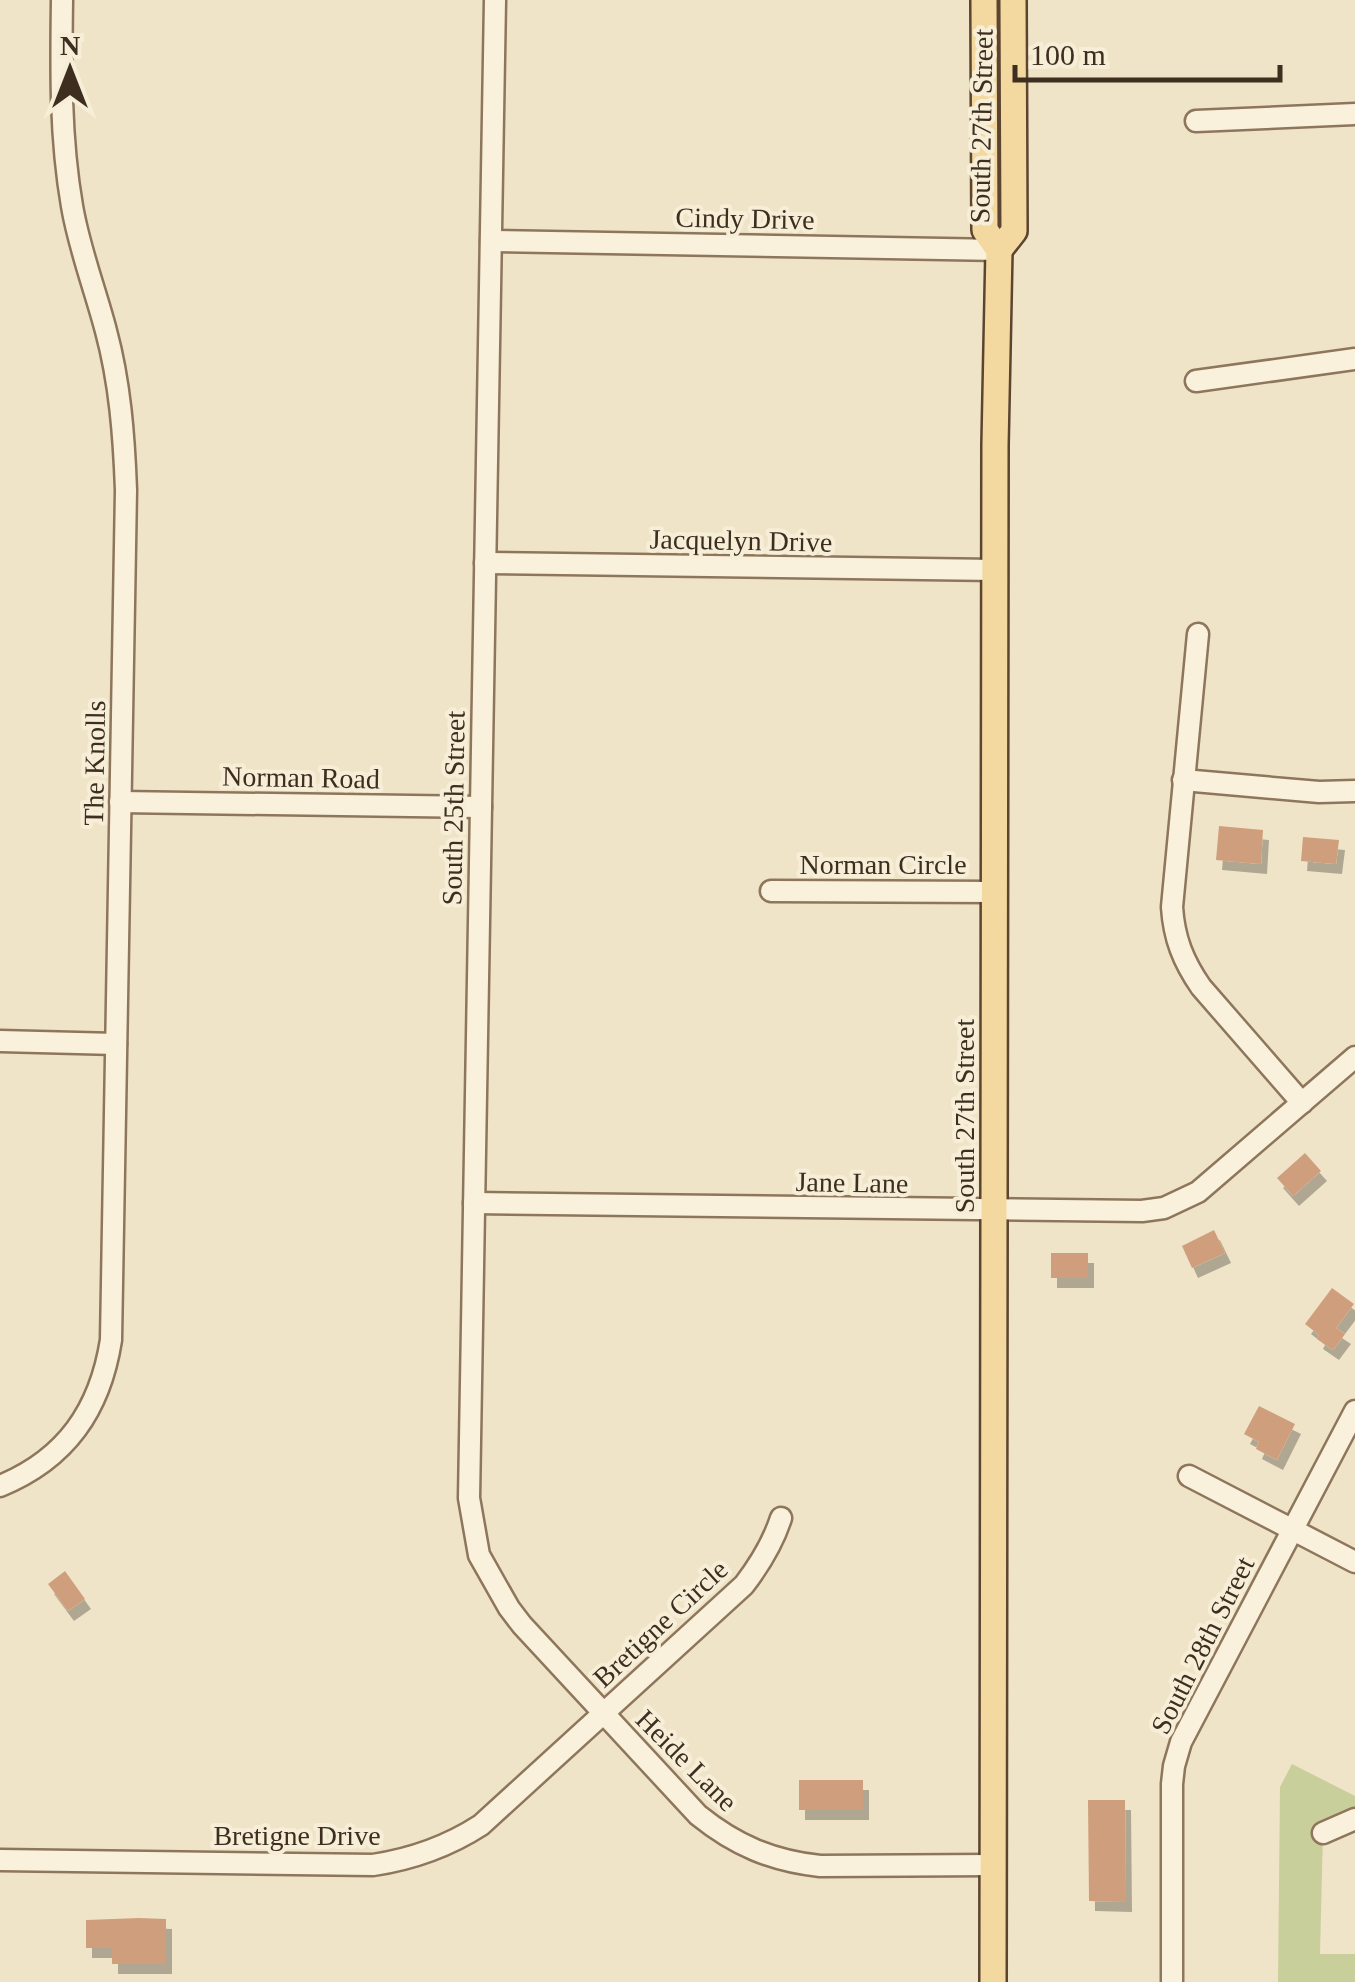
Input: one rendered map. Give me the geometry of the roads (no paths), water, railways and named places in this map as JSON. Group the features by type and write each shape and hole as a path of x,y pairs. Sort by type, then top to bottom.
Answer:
{"main road":[{"name":"South 27th Street","path":"984,0 985,230 999,250 995,408 993,1982"},
{"name":"South 27th Street","path":"999,250 1014,231 1013,0"}],"street":[{"name":"The Knolls","path":"0,1486 50,1457 84,1419 106,1368 110,1340 126,490 118,389 107,334 76,226 64,154 60,104 62,0"},
{"name":"South 25th Street","path":"495,0 469,1498 479,1555 509,1608"},
{"path":"1196,121 1355,114"},
{"name":"Cindy Drive","path":"490,242 999,250"},
{"path":"1196,381 1355,359"},
{"name":"Jacquelyn Drive","path":"485,563 995,570"},
{"path":"1198,634 1172,907 1174,929 1179,950 1201,987 1302,1102"},
{"path":"1183,780 1319,792 1355,791"},
{"name":"Norman Road","path":"120,802 481,807"},
{"name":"Norman Circle","path":"772,891 994,892"},
{"path":"0,1042 116,1044"},
{"name":"Jane Lane","path":"474,1204 1142,1212 1164,1208 1198,1192 1355,1056"},
{"name":"South 28th Street","path":"1172,1982 1172,1784 1181,1742 1355,1411"},
{"path":"1189,1476 1355,1562"},
{"name":"Bretigne Circle","path":"602,1714 744,1585 775,1537 781,1518"},
{"name":"Heide Lane","path":"509,1608 698,1815 731,1839 768,1856 820,1866 993,1866"},
{"name":"Bretigne Drive","path":"0,1860 373,1865 400,1861 432,1852 481,1824 602,1714"},
{"path":"1323,1833 1355,1819"}]}
